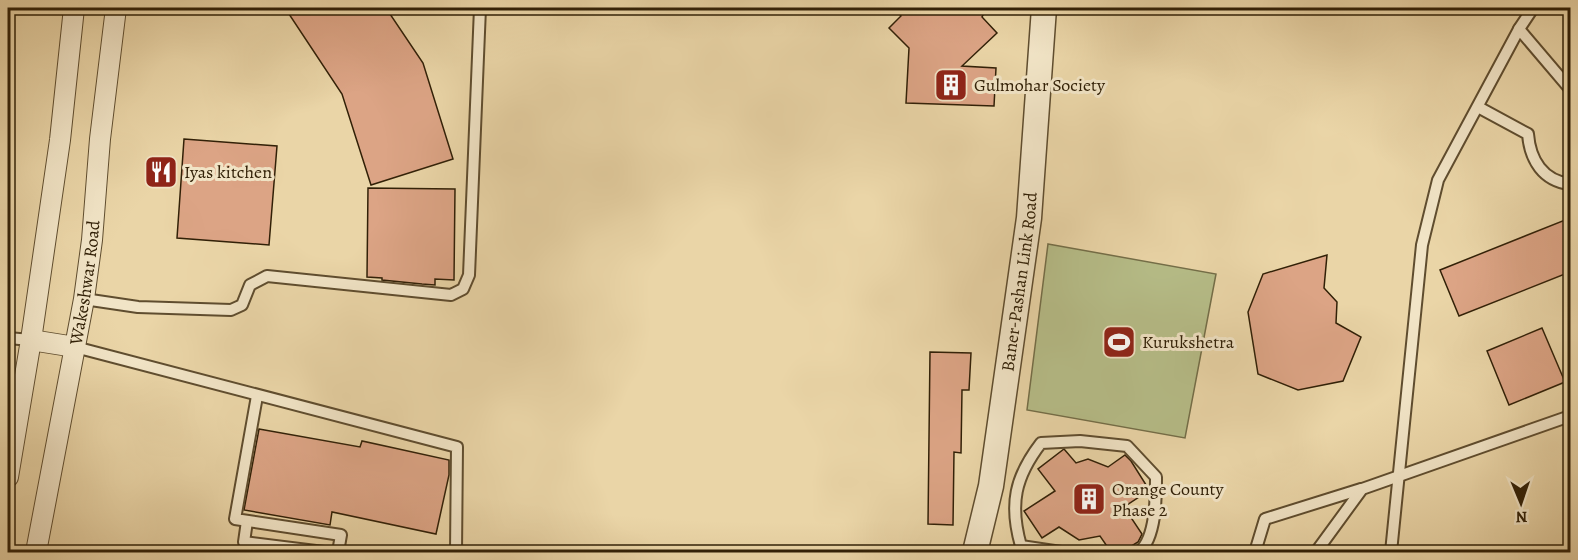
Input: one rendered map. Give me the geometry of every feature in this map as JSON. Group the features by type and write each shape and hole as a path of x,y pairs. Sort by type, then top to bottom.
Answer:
{"street":[{"path":"8,477 31,340 60,140 74,8"},
{"name":"Wakeshwar Road","path":"36,552 84,299 116,8"},
{"name":"Baner-Pashan Link Road","path":"975,552 991,486 1029,218 1044,8"},
{"path":"31,340 75,347"}],"lane":[{"path":"84,299 138,307 231,310 242,305 250,285 267,276 451,295 464,289 469,275 480,8"},
{"path":"1391,552 1422,245 1438,180 1519,29 1533,8"},
{"path":"1519,29 1570,89"},
{"path":"1478,107 1528,134 1530,150 1536,165 1547,176 1570,184"},
{"path":"8,338 31,340"},
{"path":"75,347 457,447 456,552"},
{"path":"257,396 235,519 341,535 339,552"},
{"path":"1255,552 1265,519 1399,477 1570,416"},
{"path":"1061,552 1021,546 1015,523 1016,495 1026,463 1041,443 1080,441 1127,446 1156,477 1156,505 1147,546 1139,552"},
{"path":"991,486 1016,495"},
{"path":"1316,552 1362,489"},
{"path":"247,521 244,542 324,552"}],"green space":[{"name":"Kurukshetra","path":"1048,244 1216,274 1185,438 1027,410"}],"building":[{"path":"285,8 386,8 423,63 453,159 371,185 342,94"},
{"path":"896,8 987,8 982,17 997,33 962,66 996,68 994,106 906,103 909,48 889,28 901,16"},
{"path":"184,139 277,146 269,245 177,238"},
{"path":"368,188 455,189 454,280 435,279 435,285 367,277"},
{"path":"1570,218 1570,272 1459,316 1440,270"},
{"path":"1327,255 1324,288 1337,302 1336,323 1361,337 1343,381 1298,390 1258,374 1248,312 1263,274"},
{"path":"1542,328 1565,382 1509,405 1487,351"},
{"path":"930,352 971,353 969,390 962,390 961,453 954,452 953,525 928,524"},
{"path":"259,429 360,447 362,441 449,460 449,475 436,534 332,512 330,525 244,510"},
{"name":"Orange County Phase 2","path":"1064,449 1076,463 1088,459 1108,467 1125,455 1131,461 1148,488 1148,491 1124,507 1142,534 1138,542 1122,552 1111,552 1100,536 1079,540 1059,527 1042,538 1024,511 1055,491 1038,469"}],"place":[{"name":"Gulmohar Society","path":"951,85"},
{"name":"Iyas kitchen","path":"161,172"},
{"name":"Kurukshetra","path":"1119,342"},
{"name":"Orange County Phase 2","path":"1089,499"}]}
